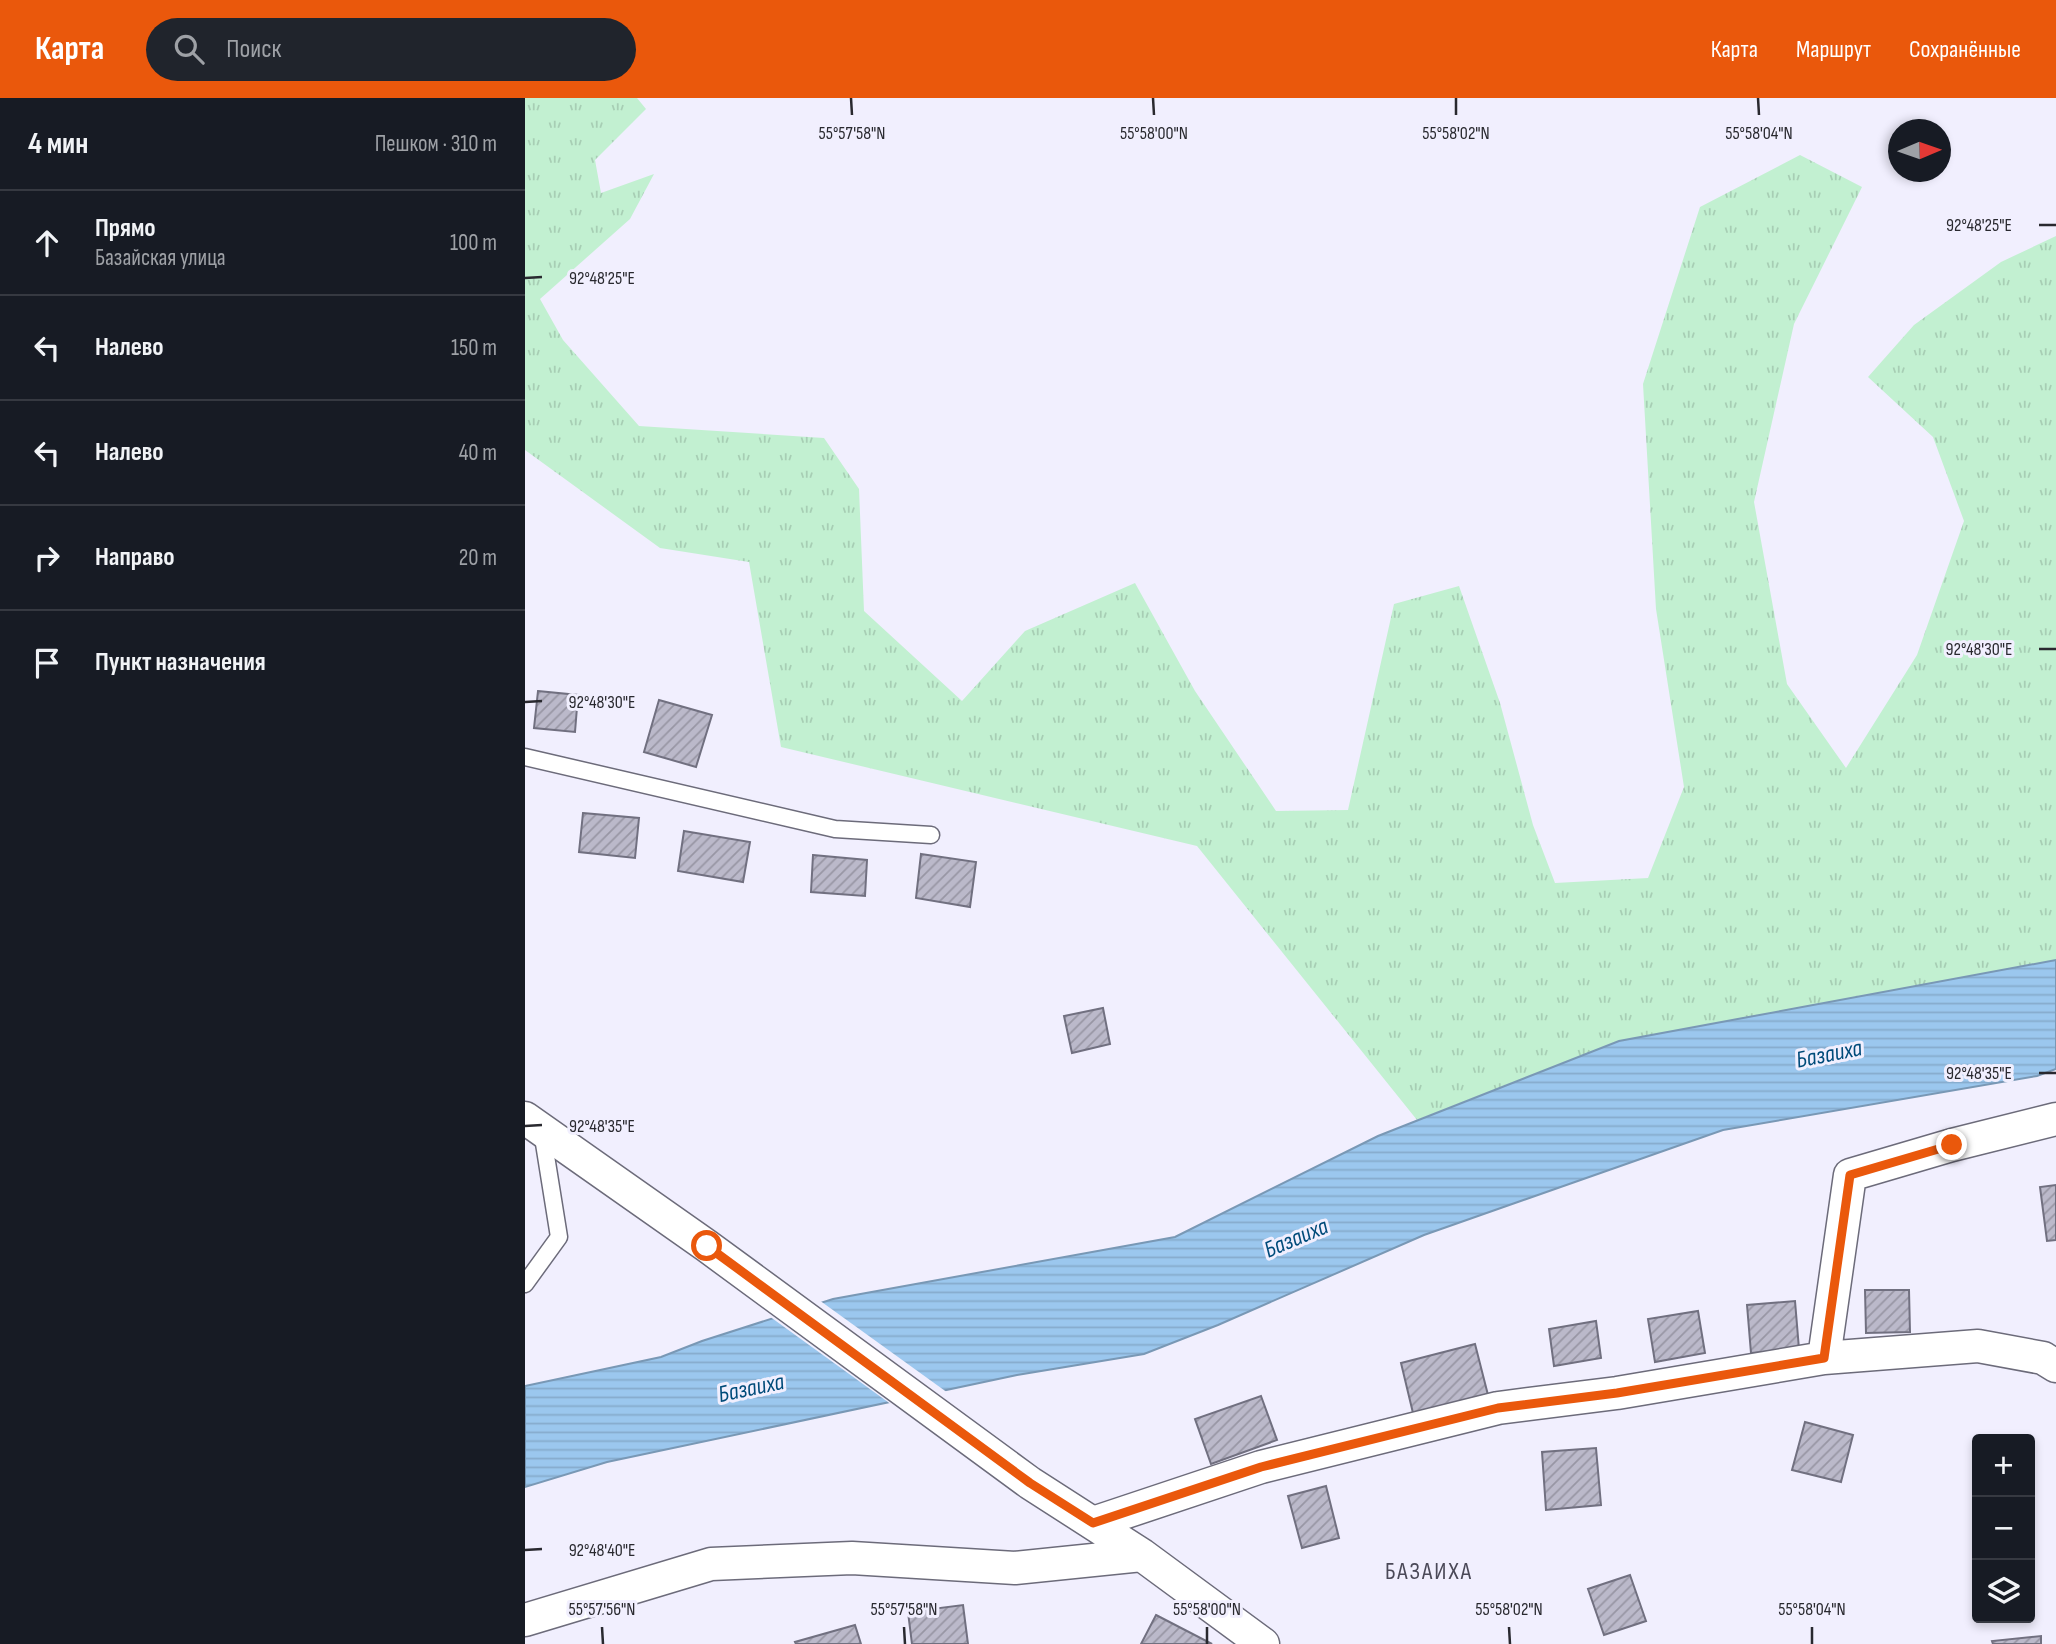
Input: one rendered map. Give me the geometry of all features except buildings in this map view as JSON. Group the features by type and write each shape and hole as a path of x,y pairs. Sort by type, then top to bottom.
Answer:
{"street":[{"path":"1824,1358 1850,1175 1952,1145 2056,1119"},
{"path":"533,1124 707,1246 1030,1483 1142,1555 1263,1644"},
{"path":"1093,1523 1261,1467 1498,1408 1617,1393 1824,1358 1978,1346 2043,1358 2056,1366"},
{"path":"525,1620 711,1564 852,1558 1015,1568 1142,1555"}],"lane":[{"path":"525,757 835,829 930,835"},
{"path":"525,1284 559,1237 533,1124"}],"green space":[{"path":"525,98 637,98 646,109 595,160 601,193 654,174 630,219 540,299 563,340 639,426 824,438 859,489 864,611 962,701 1025,631 1135,583 1195,691 1276,811 1348,810 1394,604 1459,586 1500,703 1533,825 1555,883 1648,878 1684,787 1656,609 1643,384 1700,207 1800,155 1862,187 1794,324 1754,502 1787,684 1846,768 1917,655 1964,521 1933,437 1868,377 1914,325 2001,262 2056,236 2056,960 1619,1041 1417,1120 1197,846 781,747 749,562 660,548 525,450"}],"water":[{"name":"Базаиха","path":"2056,960 2056,1069 2037,1076 1723,1130 1424,1235 1218,1325 1144,1354 1017,1375 607,1462 525,1487 525,1386 661,1357 833,1299 1175,1237 1378,1136 1619,1041"}],"pier":[{"path":"819,1300 948,1393 892,1405 769,1316"}],"district":[{"name":"БАЗАИХА","path":"1429,1571"}],"route":[{"path":"707,1246 1030,1483 1093,1523 1261,1467 1498,1408 1617,1393 1824,1358 1850,1175 1952,1145"}]}
